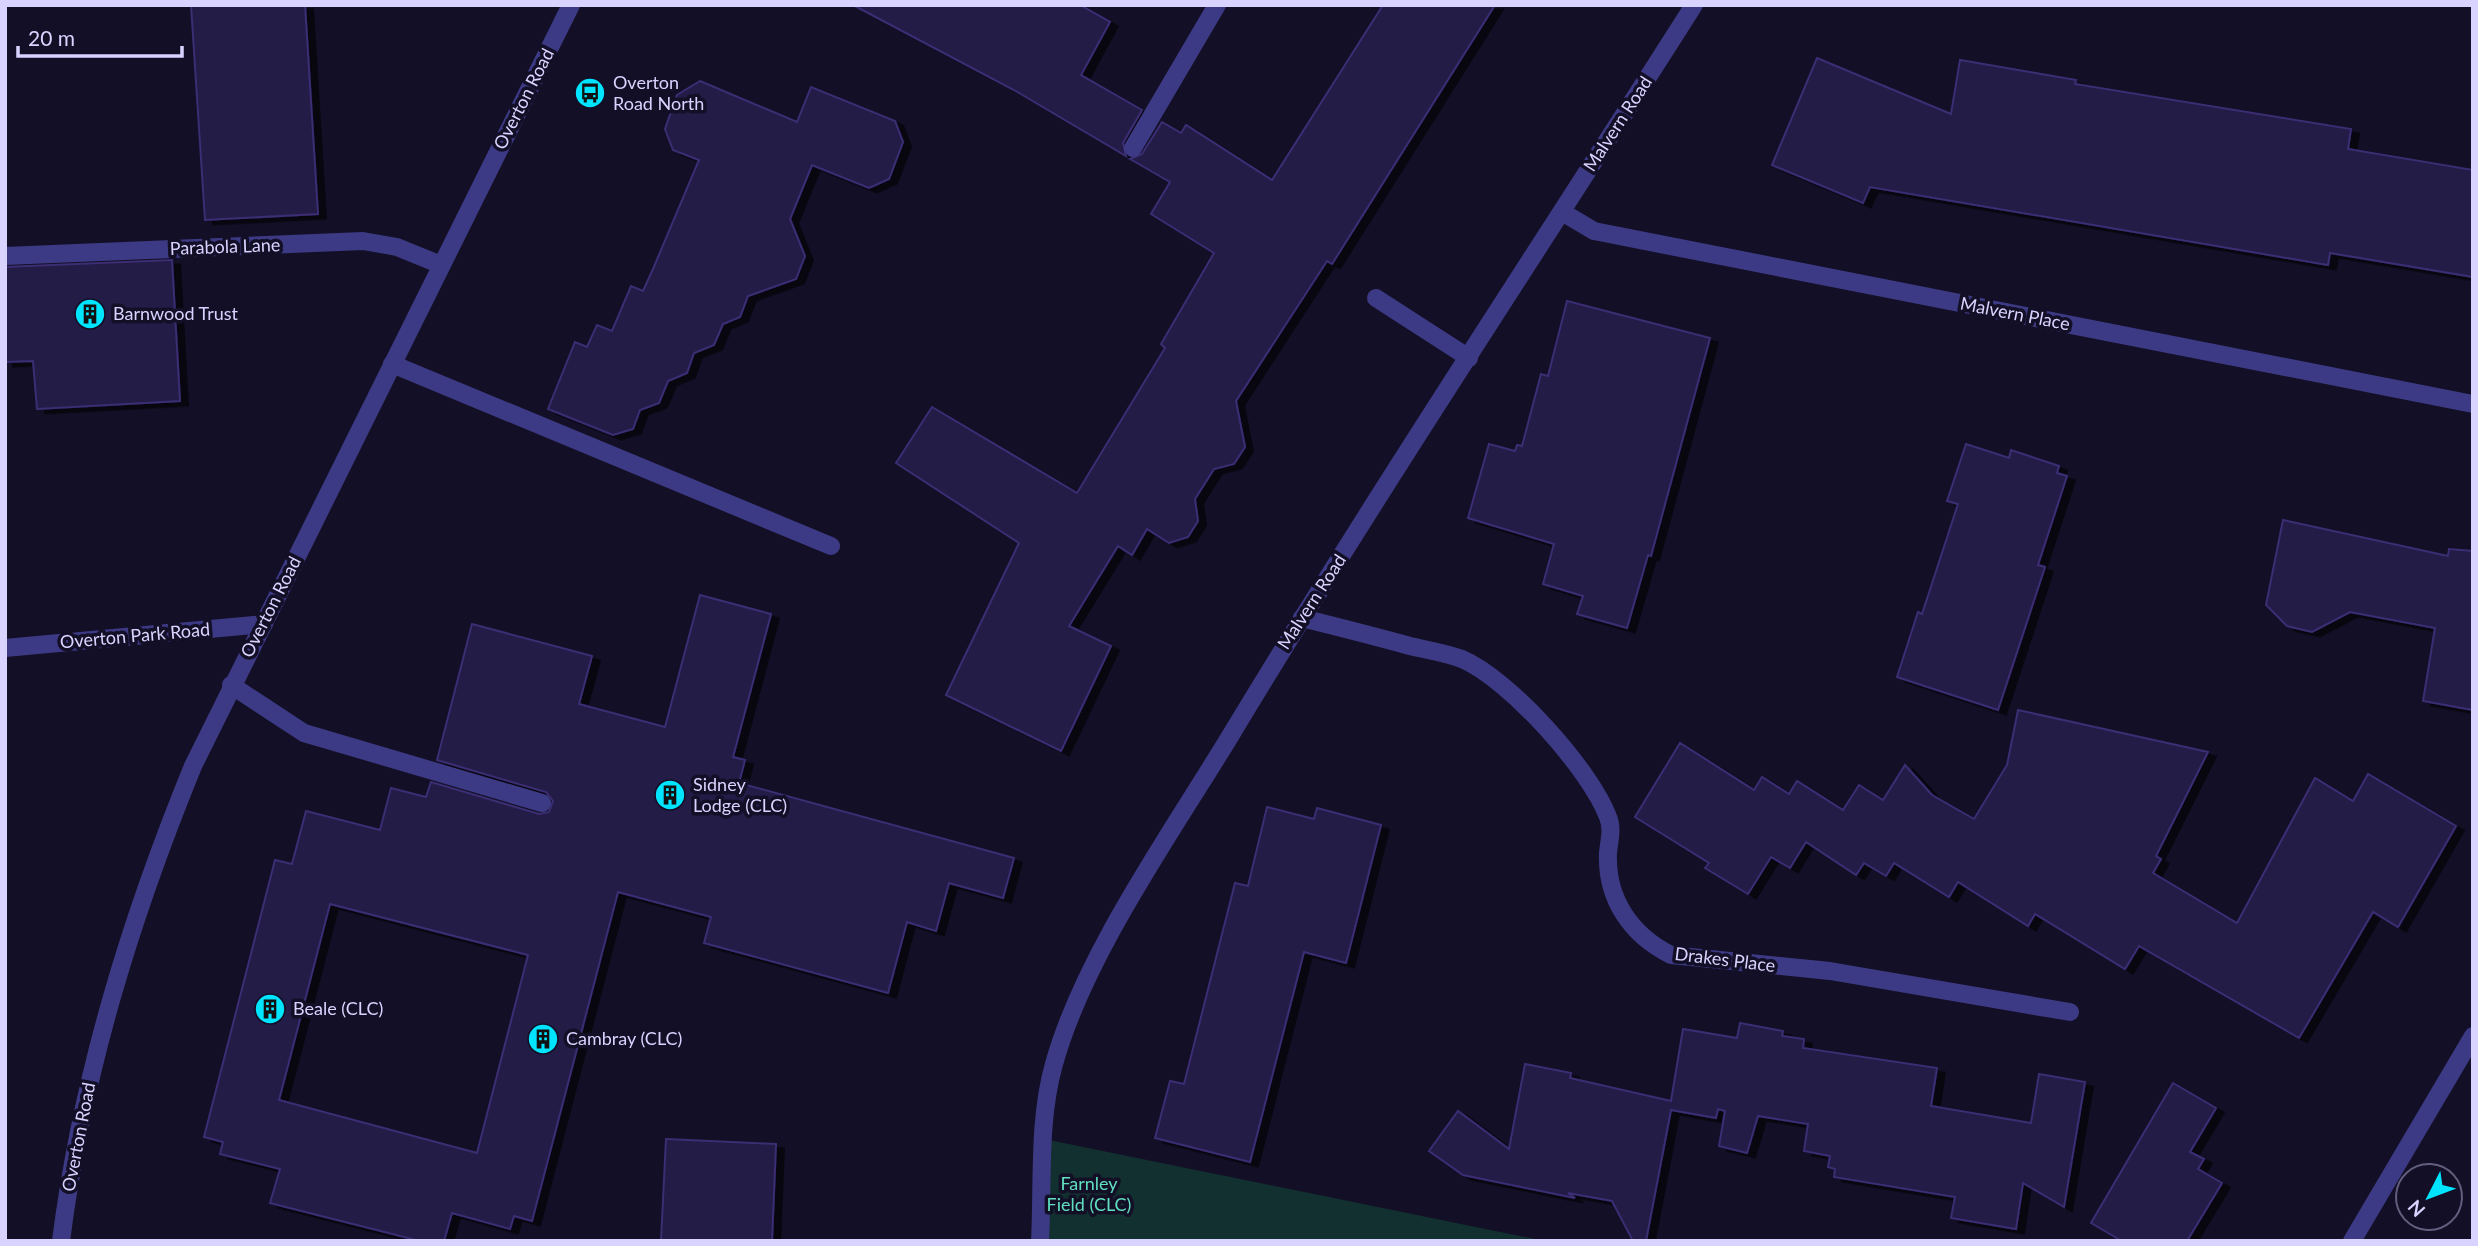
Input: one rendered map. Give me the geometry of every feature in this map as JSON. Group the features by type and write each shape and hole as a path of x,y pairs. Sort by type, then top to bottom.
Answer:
{"street":[{"name":"Overton Road","path":"61,1241 80,1123 101,1030 159,848 192,766 571,5"},
{"path":"1133,148 1217,5"},
{"name":"Malvern Road","path":"1040,1241 1045,1119 1053,1065 1074,1010 1111,934 1302,618 1694,5"},
{"name":"Malvern Place","path":"1562,212 1594,232 2473,404"},
{"name":"Parabola Lane","path":"5,256 363,241 397,247 441,265"},
{"path":"1376,298 1469,358"},
{"path":"392,364 831,546"},
{"name":"Drakes Place","path":"1302,618 1462,659 1526,709 1570,757 1604,808 1611,825 1609,869 1613,895 1625,918 1653,946 1671,955 1830,971 2070,1012"},
{"name":"Overton Park Road","path":"5,648 264,624"},
{"path":"231,685 304,733 541,803"},
{"path":"2352,1241 2473,1036"}],"green space":[{"name":"Farnley Field (CLC)","path":"1044,1139 1545,1241 1040,1241"}],"building":[{"path":"191,5 305,5 318,214 205,220"},
{"path":"853,5 1080,5 1110,22 1081,75 1142,110 1123,143 1126,156 1014,90"},
{"path":"1383,5 1495,5 1332,264 1327,261 1236,401 1245,447 1234,464 1214,469 1195,499 1198,521 1188,537 1169,543 1147,529 1132,555 1118,546 1069,626 1111,646 1061,751 946,695 1019,543 896,463 932,407 1077,493 1165,348 1161,344 1214,253 1151,214 1170,182 1130,159 1142,154 1162,122 1181,133 1186,125 1272,180"},
{"path":"1817,58 1951,114 1960,60 2076,80 2075,84 2351,129 2348,149 2473,170 2473,277 2330,253 2328,265 1870,187 1863,203 1772,165"},
{"path":"700,81 797,122 811,87 895,121 903,142 889,179 869,188 812,165 790,219 805,256 796,279 748,296 740,317 723,324 714,345 694,353 687,373 668,381 659,403 640,410 633,429 613,435 548,409 575,342 587,347 597,325 612,331 631,286 643,291 699,160 673,150 665,129 677,95"},
{"name":"Barnwood Trust","path":"172,260 180,401 37,409 33,361 5,362 5,267"},
{"path":"1567,301 1710,338 1651,556 1648,555 1627,628 1577,614 1583,596 1543,584 1554,544 1468,518 1489,444 1515,451 1517,445 1522,446 1541,374 1548,376"},
{"path":"1966,444 2009,458 2011,450 2059,466 2057,473 2067,476 2038,565 2045,567 1998,710 1897,677 1918,612 1922,614 1958,504 1947,501"},
{"path":"2283,520 2448,556 2449,549 2473,551 2473,710 2423,701 2435,628 2350,612 2312,632 2287,626 2266,605"},
{"path":"700,595 771,614 733,757 745,760 739,783 1014,858 1003,898 949,883 936,931 907,922 888,993 704,943 711,917 618,892 532,1221 514,1216 510,1229 452,1213 444,1241 420,1241 270,1203 280,1169 220,1154 223,1142 204,1137 275,860 292,864 306,811 380,830 391,788 426,797 431,782 539,814 549,812 553,801 546,792 437,760 472,624 592,656 579,704 665,727","holes":["330,904 528,955 477,1153 279,1100"]},
{"path":"2018,710 2208,752 2156,856 2161,859 2153,873 2237,923 2315,778 2353,801 2368,774 2456,826 2398,927 2373,912 2299,1038 2139,946 2125,969 2035,914 2028,926 1958,882 1949,897 1894,863 1886,876 1864,863 1856,875 1806,842 1790,868 1771,857 1748,894 1705,868 1709,863 1635,817 1680,743 1754,790 1762,777 1789,794 1797,781 1843,810 1859,785 1883,800 1905,765 1932,795 1974,819 2007,765"},
{"path":"1267,807 1314,819 1317,808 1381,825 1346,963 1304,952 1250,1162 1155,1138 1170,1081 1184,1084 1235,883 1248,886"},
{"path":"1740,1023 1783,1031 1782,1036 1804,1039 1803,1048 1937,1068 1931,1106 2031,1123 2039,1074 2085,1082 2064,1207 2023,1183 2016,1229 1951,1218 1955,1197 1834,1177 1835,1169 1828,1167 1830,1156 1804,1151 1808,1124 1758,1116 1747,1153 1719,1146 1725,1111 1718,1109 1716,1118 1671,1110 1646,1241 1633,1241 1612,1201 1568,1193 1575,1198 1463,1175 1429,1151 1458,1111 1509,1149 1525,1064 1571,1073 1570,1078 1671,1101 1683,1029 1737,1038"},
{"path":"2173,1083 2216,1108 2190,1152 2204,1159 2198,1169 2222,1183 2187,1241 2122,1241 2091,1223"},
{"path":"666,1139 776,1144 772,1241 661,1241"}],"place":[{"name":"Overton Road North","path":"590,93"},
{"name":"Barnwood Trust","path":"90,314"},
{"name":"Sidney Lodge (CLC)","path":"670,795"},
{"name":"Beale (CLC)","path":"270,1009"},
{"name":"Cambray (CLC)","path":"543,1039"}]}
